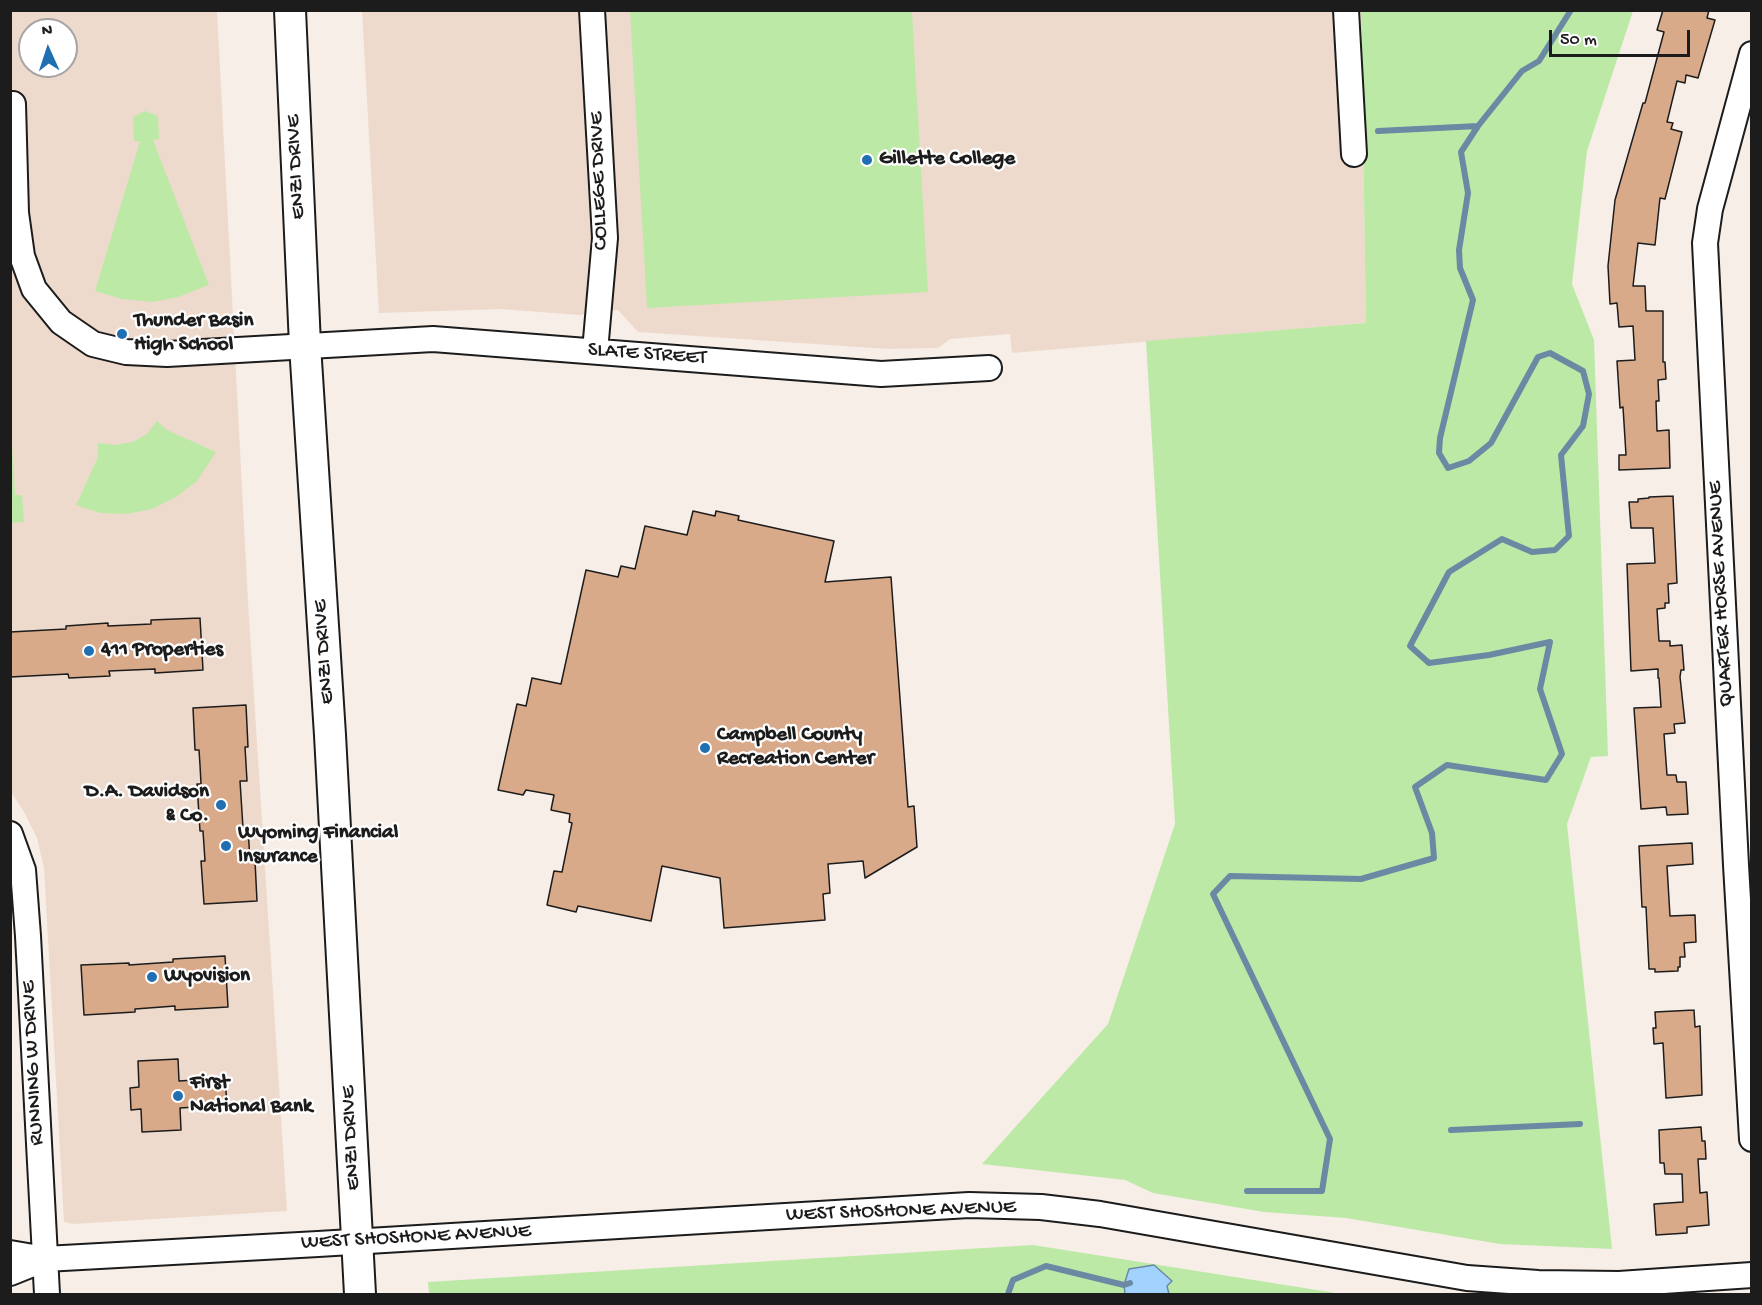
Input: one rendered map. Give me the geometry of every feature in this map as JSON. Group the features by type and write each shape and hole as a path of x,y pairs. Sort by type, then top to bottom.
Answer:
{"main road":[{"name":"ENZI DRIVE","path":"290,10 305,345 331,747 360,1294"}],"street":[{"name":"COLLEGE DRIVE","path":"592,10 605,238 595,351"},
{"path":"1346,10 1354,154"},
{"name":"QUARTER HORSE AVENUE","path":"1752,54 1710,209 1705,243 1744,865 1752,1139"},
{"name":"SLATE STREET","path":"10,104 13,104 16,213 22,256 34,289 61,322 93,344 126,352 167,354 433,339 881,374 989,368"},
{"name":"RUNNING W DRIVE","path":"10,834 23,870 24,881 47,1294"},
{"name":"WEST SHOSHONE AVENUE","path":"45,1259 969,1205 1041,1207 1100,1214 1467,1278 1538,1283 1619,1284 1752,1275"},
{"path":"10,1253 45,1259"},
{"path":"10,1273 45,1259"}],"shaded area":[{"path":"10,11 217,11 248,602 287,1211 73,1224 64,1222 44,868 37,838 23,810 10,791"},
{"name":"Gillette College","path":"362,11 1361,11 1366,323 1012,353 1010,334 950,339 938,348 888,349 638,332 618,310 579,315 501,309 379,313"}],"green space":[{"path":"630,11 912,11 928,292 647,308"},
{"path":"1361,11 1633,11 1587,151 1572,284 1594,340 1608,756 1591,757 1567,824 1612,1249 1500,1244 1346,1218 1264,1212 1153,1193 1125,1180 982,1164 1108,1024 1175,824 1146,341 1366,323"},
{"path":"145,111 158,116 159,139 153,140 209,285 178,297 152,302 122,299 95,291 140,141 134,141 133,117"},
{"path":"157,421 167,430 216,452 197,481 176,497 152,509 127,514 100,513 76,505 98,457 98,443 115,445 132,442 146,435"},
{"path":"11,425 15,495 22,495 24,522 11,523"},
{"path":"1033,1245 1342,1294 429,1294 428,1282"}],"water":[{"path":"1154,1265 1172,1281 1167,1286 1169,1294 1125,1294 1124,1285 1129,1269"}],"building":[{"path":"1663,10 1709,10 1707,18 1715,20 1698,78 1686,75 1685,83 1677,81 1667,122 1673,123 1671,129 1682,132 1665,199 1660,198 1655,245 1638,243 1633,286 1645,286 1646,311 1663,311 1663,362 1665,362 1666,379 1658,380 1657,431 1669,430 1670,468 1619,470 1619,455 1626,455 1617,361 1635,360 1633,326 1619,327 1617,303 1610,304 1608,266 1615,200 1664,32 1657,30"},
{"path":"1673,496 1677,583 1668,584 1669,603 1665,603 1665,608 1657,609 1659,641 1670,641 1670,646 1682,645 1684,670 1681,670 1680,677 1685,723 1674,724 1675,733 1664,734 1667,775 1676,775 1677,782 1686,782 1688,814 1667,815 1666,807 1641,809 1634,708 1661,707 1658,669 1631,671 1627,564 1655,563 1653,528 1631,528 1629,502 1638,502 1638,499 1649,497"},
{"name":"Campbell County Recreation Center","path":"693,511 715,516 716,511 739,516 738,520 834,541 825,582 891,577 908,807 914,806 917,847 865,878 863,861 828,864 830,893 823,894 825,920 724,928 720,878 662,866 651,921 578,906 576,912 547,905 554,871 562,872 572,823 569,822 570,814 551,810 554,795 526,790 523,795 498,790 517,704 526,706 532,678 561,684 586,570 618,577 621,566 635,569 645,526 687,535"},
{"path":"200,618 203,670 155,673 155,669 109,671 110,676 69,678 68,674 10,677 10,632 66,629 66,626 108,623 108,626 151,624 151,620"},
{"path":"246,705 247,781 240,781 243,828 248,827 250,861 255,861 257,901 204,904 201,861 205,861 203,831 200,831 197,784 201,784 200,765 199,750 195,750 193,708"},
{"path":"1692,843 1693,864 1667,866 1670,916 1695,915 1696,942 1684,943 1685,957 1680,957 1678,971 1655,972 1655,969 1649,969 1646,907 1642,907 1639,846"},
{"path":"225,956 228,1007 175,1010 175,1006 135,1009 135,1012 84,1015 81,965 129,963 129,965 173,962 173,959"},
{"path":"1694,1010 1695,1027 1700,1026 1702,1095 1666,1098 1663,1043 1654,1044 1655,1012"},
{"name":"First National Bank","path":"178,1059 179,1081 225,1078 227,1105 180,1108 181,1130 142,1132 141,1109 131,1110 130,1088 139,1087 138,1061"},
{"path":"1701,1127 1706,1159 1698,1159 1700,1193 1707,1192 1709,1225 1687,1227 1687,1233 1656,1235 1654,1204 1683,1202 1682,1174 1665,1174 1664,1163 1660,1163 1659,1130"}],"waterway":[{"path":"1247,1191 1322,1191 1330,1139 1213,894 1230,876 1361,879 1434,858 1432,833 1415,787 1447,765 1546,780 1562,754 1540,689 1550,642 1489,655 1429,663 1410,646 1449,572 1502,539 1532,552 1555,550 1569,536 1561,455 1583,426 1589,394 1583,371 1550,353 1538,357 1491,443 1469,461 1448,468 1439,453 1440,438 1473,300 1460,268 1459,250 1468,193 1461,152 1478,126 1522,71 1539,61 1571,10"},
{"path":"1378,131 1478,126"},
{"path":"1451,1130 1580,1124"},
{"path":"1008,1294 1013,1280 1046,1266 1124,1285 1130,1283"}],"place":[{"name":"Gillette College","path":"867,160"},
{"name":"Thunder Basin High School","path":"122,334"},
{"name":"411 Properties","path":"89,651"},
{"name":"Campbell County Recreation Center","path":"705,748"},
{"name":"D.A. Davidson & Co.","path":"221,805"},
{"name":"Wyoming Financial Insurance","path":"226,846"},
{"name":"Wyovision","path":"152,977"},
{"name":"First National Bank","path":"178,1096"}]}
